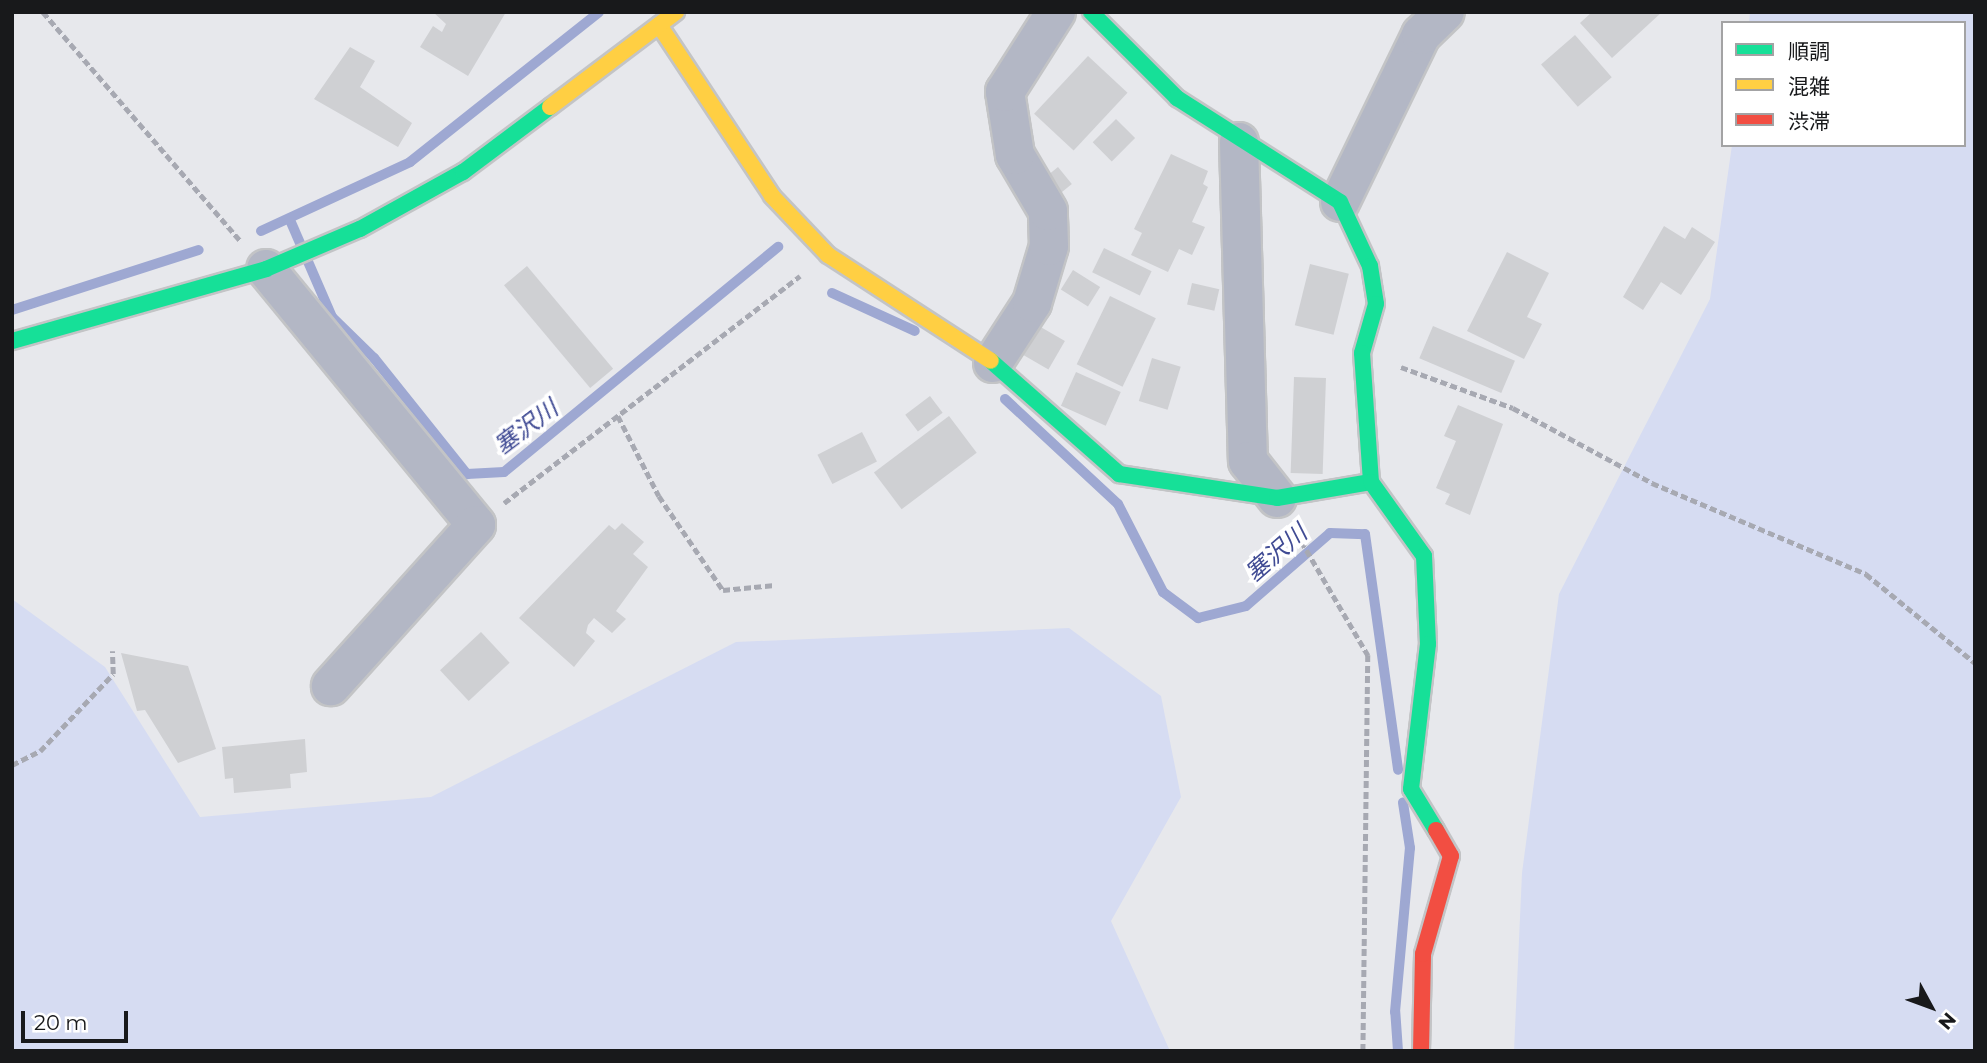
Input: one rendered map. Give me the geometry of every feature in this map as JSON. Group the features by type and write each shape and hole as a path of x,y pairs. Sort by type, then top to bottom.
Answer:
{"street":[{"path":"12,341 266,269 360,229 463,172 676,12"},
{"path":"993,363 1032,303 1049,246 1048,211 1015,155 1005,92 1055,12"},
{"path":"1091,12 1177,98 1239,142 1340,202 1370,266 1376,304 1363,353 1371,482 1424,556 1429,644 1411,789 1451,856 1423,954 1421,1051"},
{"path":"1340,202 1421,35 1445,12"},
{"path":"659,25 772,196 828,255 993,363 1119,474 1277,498 1371,482"},
{"path":"1239,142 1248,461 1277,498"},
{"path":"266,269 476,525 331,687"}],"path":[{"path":"43,12 266,269"},
{"path":"476,525 828,255"},
{"path":"1363,353 1513,408 1652,483 1866,574 1975,663"},
{"path":"618,416 659,496 723,590 775,585"},
{"path":"1277,498 1367,655 1363,1051"},
{"path":"12,765 40,751 113,674 112,651"}],"shaded area":[{"path":"1750,12 1975,12 1975,1051 1514,1051 1522,873 1559,594 1710,299 1732,147 1966,147 1966,21 1749,21"},
{"path":"12,599 105,667 200,817 431,797 736,642 1069,628 1161,696 1181,797 1111,921 1170,1051 12,1051"}],"building":[{"path":"433,12 506,12 468,76 420,47 433,26 442,32 446,24"},
{"path":"1592,12 1662,12 1612,58 1580,23"},
{"path":"1575,35 1612,77 1578,107 1541,65"},
{"path":"350,47 375,61 360,87 412,123 398,147 314,99"},
{"path":"1088,56 1127,93 1074,151 1034,114"},
{"path":"1116,119 1135,138 1112,161 1093,142"},
{"path":"1171,154 1208,171 1203,184 1208,187 1192,222 1205,227 1192,255 1179,249 1168,272 1131,255 1142,233 1134,229"},
{"path":"1058,167 1072,184 1054,199 1040,181"},
{"path":"1664,226 1685,239 1692,227 1715,242 1681,295 1661,282 1643,310 1623,297"},
{"path":"1104,248 1152,271 1140,296 1092,272"},
{"path":"1507,252 1549,273 1527,317 1542,324 1524,359 1467,331"},
{"path":"1310,264 1349,274 1334,335 1295,325"},
{"path":"527,266 613,369 590,388 504,285"},
{"path":"1073,270 1100,287 1088,306 1061,290"},
{"path":"1192,283 1219,289 1214,311 1187,304"},
{"path":"1110,296 1156,318 1123,387 1077,364"},
{"path":"1032,322 1065,341 1048,370 1016,351"},
{"path":"1433,326 1515,361 1501,393 1419,358"},
{"path":"1152,358 1181,367 1168,410 1139,401"},
{"path":"1076,372 1121,392 1106,426 1061,406"},
{"path":"1294,377 1326,378 1323,474 1291,473"},
{"path":"930,396 943,413 918,431 905,415"},
{"path":"1458,405 1503,424 1470,515 1445,504 1450,494 1436,488 1456,441 1444,436"},
{"path":"949,416 977,453 902,509 874,473"},
{"path":"862,432 877,461 832,484 817,455"},
{"path":"622,523 644,542 633,554 648,567 616,611 626,619 612,633 594,618 588,625 586,633 595,641 574,667 519,618 609,525 615,530"},
{"path":"481,632 510,663 469,701 440,670"},
{"path":"121,653 188,666 216,749 178,763 145,710 137,711"},
{"path":"305,739 307,772 290,774 291,788 234,793 233,778 225,779 222,747"}],"waterway":[{"name":"塞沢川","path":"261,231 410,162 599,12"},
{"name":"塞沢川","path":"290,220 332,317 374,358 467,474 504,472 778,247"},
{"name":"塞沢川","path":"12,310 199,250"},
{"name":"塞沢川","path":"832,293 915,331"},
{"name":"塞沢川","path":"1005,399 1118,504 1163,592 1198,618 1246,606 1330,533 1365,534 1398,770"},
{"name":"塞沢川","path":"1398,1051 1395,1012 1410,848 1403,803"}],"traffic: fast":[{"path":"1091,12 1177,98 1340,202 1370,266 1376,304 1362,353 1371,482"},
{"path":"12,341 266,269 360,229 463,172 550,107"},
{"path":"991,361 1119,474 1277,498 1371,482 1424,556 1428,644 1411,789 1436,830"}],"traffic: slow":[{"path":"550,107 676,12"},
{"path":"659,25 772,196 828,255 991,361"}],"traffic: jam":[{"path":"1421,1051 1423,954 1451,856 1436,830"}]}
